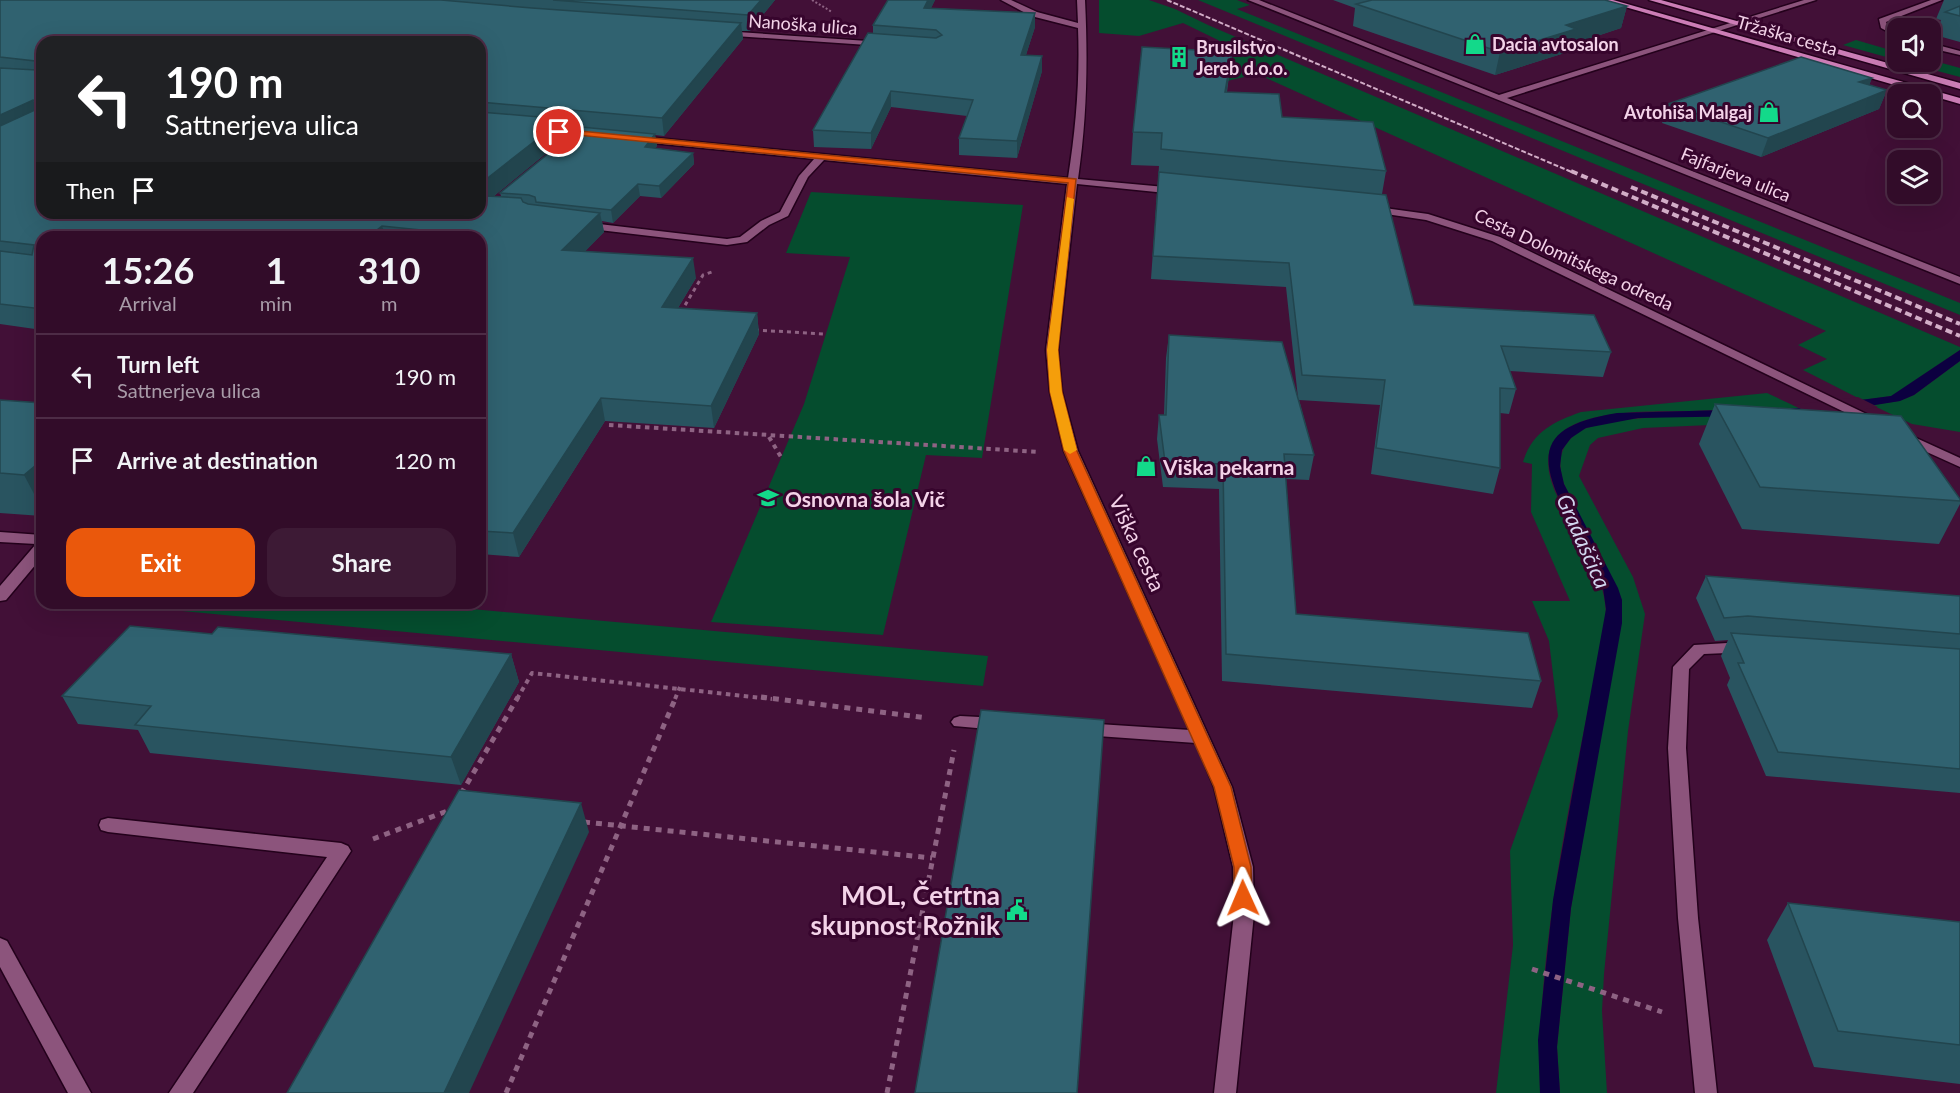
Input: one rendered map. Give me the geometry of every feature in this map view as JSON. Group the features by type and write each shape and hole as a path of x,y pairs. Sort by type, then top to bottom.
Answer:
{"main road":[{"name":"Tržaška cesta","path":"1605,0 1960,101"},
{"name":"Tržaška cesta","path":"1653,0 1960,86"}],"street":[{"path":"1005,0 1034,14 1080,26"},
{"name":"Viška cesta","path":"1081,0 1080,26 1084,69 1080,133 1052,350 1056,392 1071,451 1223,787 1243,867 1244,914 1225,1093"},
{"name":"Fajfarjeva ulica","path":"1252,0 1960,281"},
{"path":"1499,98 1812,0"},
{"path":"1890,18 1938,0"},
{"path":"1887,19 1882,21 1887,29"},
{"name":"Nanoška ulica","path":"714,33 889,45"},
{"path":"1941,48 1960,53"},
{"path":"535,129 610,137"},
{"path":"569,142 579,134"},
{"path":"621,138 1183,192"},
{"path":"568,223 727,242 743,240 784,214 804,176 821,157"},
{"name":"Cesta Dolomitskega odreda","path":"1356,207 1428,218 1488,236 1960,464"},
{"path":"0,537 36,540"},
{"path":"0,596 36,555"},
{"path":"1706,1093 1697,1023 1677,748 1681,667 1700,649 1761,649"},
{"path":"960,722 1017,725"},
{"path":"1064,728 1202,737"},
{"path":"108,825 341,850 180,1093"},
{"path":"0,947 80,1093"}],"path":[{"path":"679,315 703,275 725,268"},
{"path":"703,270 715,271"},
{"path":"743,329 825,334"},
{"path":"609,425 1050,453 1071,451"},
{"path":"769,436 781,458"},
{"path":"458,800 532,673 680,687 960,722 887,1093"},
{"path":"506,1093 680,687"},
{"path":"341,850 452,809"},
{"path":"575,821 932,858"},
{"path":"1532,969 1697,1023"}],"green space":[{"path":"1099,0 1149,0 1175,9 1960,347 1960,350 1892,396 1862,400 1803,370 1827,359 1798,345 1826,331 1257,74 1223,82 1215,77 1231,69 1234,52 1218,40 1183,23 1139,36 1099,33"},
{"path":"1198,0 1237,0 1250,5 1237,9 1960,303 1960,315"},
{"path":"1856,40 1887,49 1887,57 1843,45"},
{"path":"1941,63 1960,68 1960,77 1941,72"},
{"path":"811,192 1023,205 982,458 926,455 883,635 711,622 804,404 850,257 786,253"},
{"path":"1960,361 1960,432 1912,424 1872,405 1899,401 1914,395"},
{"path":"1767,393 1799,408 1612,414 1587,420 1566,429 1552,444 1548,466 1557,496 1596,570 1605,602 1606,618 1571,795 1551,914 1540,1033 1540,1093 1496,1093 1513,945 1510,851 1558,716 1549,641 1532,601 1570,601 1531,512 1532,464 1523,462 1538,436 1553,424 1581,412"},
{"path":"1813,415 1710,425 1643,428 1598,438 1590,445 1579,476 1633,577 1645,614 1628,731 1604,974 1602,1011 1607,1093 1560,1093 1557,1047 1571,908 1622,613 1622,600 1564,484 1561,455 1567,443 1579,432 1597,425 1623,420 1691,416"},
{"path":"161,609 472,609 988,656 983,686"}],"water":[{"name":"Gradaščica","path":"1960,350 1960,361 1914,395 1900,401 1813,415 1638,418 1586,428 1571,438 1562,450 1560,466 1564,484 1618,588 1622,600 1622,623 1571,908 1557,1047 1560,1093 1540,1093 1538,1040 1553,900 1606,609 1603,588 1556,491 1550,472 1549,456 1552,444 1561,433 1574,425 1617,413 1799,408 1891,396"}],"pier":[{"path":"1858,397 1878,407 1817,417 1793,405"}],"building":[{"path":"0,0 441,0 741,23 662,118 486,103 486,36 36,36 36,70 35,61 0,57"},
{"path":"553,0 761,0 748,15"},
{"path":"888,0 928,0 924,8 1035,13 1021,55 1042,56 1017,141 959,138 973,100 891,91 871,133 813,130 868,33 936,38 942,35 936,30 873,25"},
{"path":"1372,0 1605,0 1627,6 1566,25 1576,29 1500,52 1356,4"},
{"path":"1960,6 1960,16 1945,12"},
{"path":"1142,47 1232,52 1225,92 1279,94 1282,117 1373,122 1386,171 1161,149 1162,133 1133,132"},
{"name":"Avtohiša Malgaj","path":"1801,57 1872,78 1859,82 1887,90 1768,138 1668,104"},
{"path":"0,68 36,70 36,102 33,100 0,115"},
{"path":"36,106 36,219 486,219 486,196 521,198 528,204 600,213 562,250 693,258 662,307 757,313 711,406 601,398 513,533 486,531 486,231 431,231 382,226 376,231 36,231 36,308 0,304 0,251 32,255 34,245 0,241 0,126 35,110"},
{"path":"486,113 563,119 486,179"},
{"path":"581,127 655,134 645,147 693,153 659,186 638,184 611,210 536,202 535,197 529,195 500,193"},
{"path":"1159,172 1386,195 1414,305 1594,315 1611,352 1501,346 1516,389 1500,388 1500,468 1376,448 1385,380 1302,375 1289,263 1153,256"},
{"path":"1169,335 1282,342 1314,455 1284,454 1296,614 1528,633 1541,681 1226,654 1223,464 1165,462 1159,415 1166,415"},
{"path":"0,400 36,403 36,465 24,475 0,473"},
{"path":"1715,404 1901,416 1960,501 1760,487"},
{"path":"1706,576 1960,596 1960,634 1748,616 1724,618"},
{"path":"130,626 212,634 218,627 511,654 451,757 135,725 151,706 62,696"},
{"path":"1731,633 1960,649 1960,769 1778,752 1738,663 1744,663"},
{"path":"981,710 1104,720 1077,1093 915,1093"},
{"path":"459,790 581,803 444,1093 287,1093"},
{"path":"1788,903 1960,922 1960,1045 1838,1031"}],"railway":[{"path":"1167,0 1574,173"},
{"path":"1571,171 1960,336"},
{"path":"1631,187 1960,324"}],"slow traffic":[{"path":"1070,199 1052,350 1056,392 1070,450"}],"place":[{"name":"Dacia avtosalon","path":"1475,44"},
{"name":"Brusilstvo Jereb d.o.o.","path":"1179,57"},
{"name":"Avtohiša Malgaj","path":"1769,112"},
{"name":"Viška pekarna","path":"1146,466"},
{"name":"Osnovna šola Vič","path":"768,498"},
{"name":"MOL, Četrtna skupnost Rožnik","path":"1017,910"}],"route":[{"path":"559,132 1073,181 1052,350 1056,392 1071,451 1223,787 1243,867 1243,898"}]}
